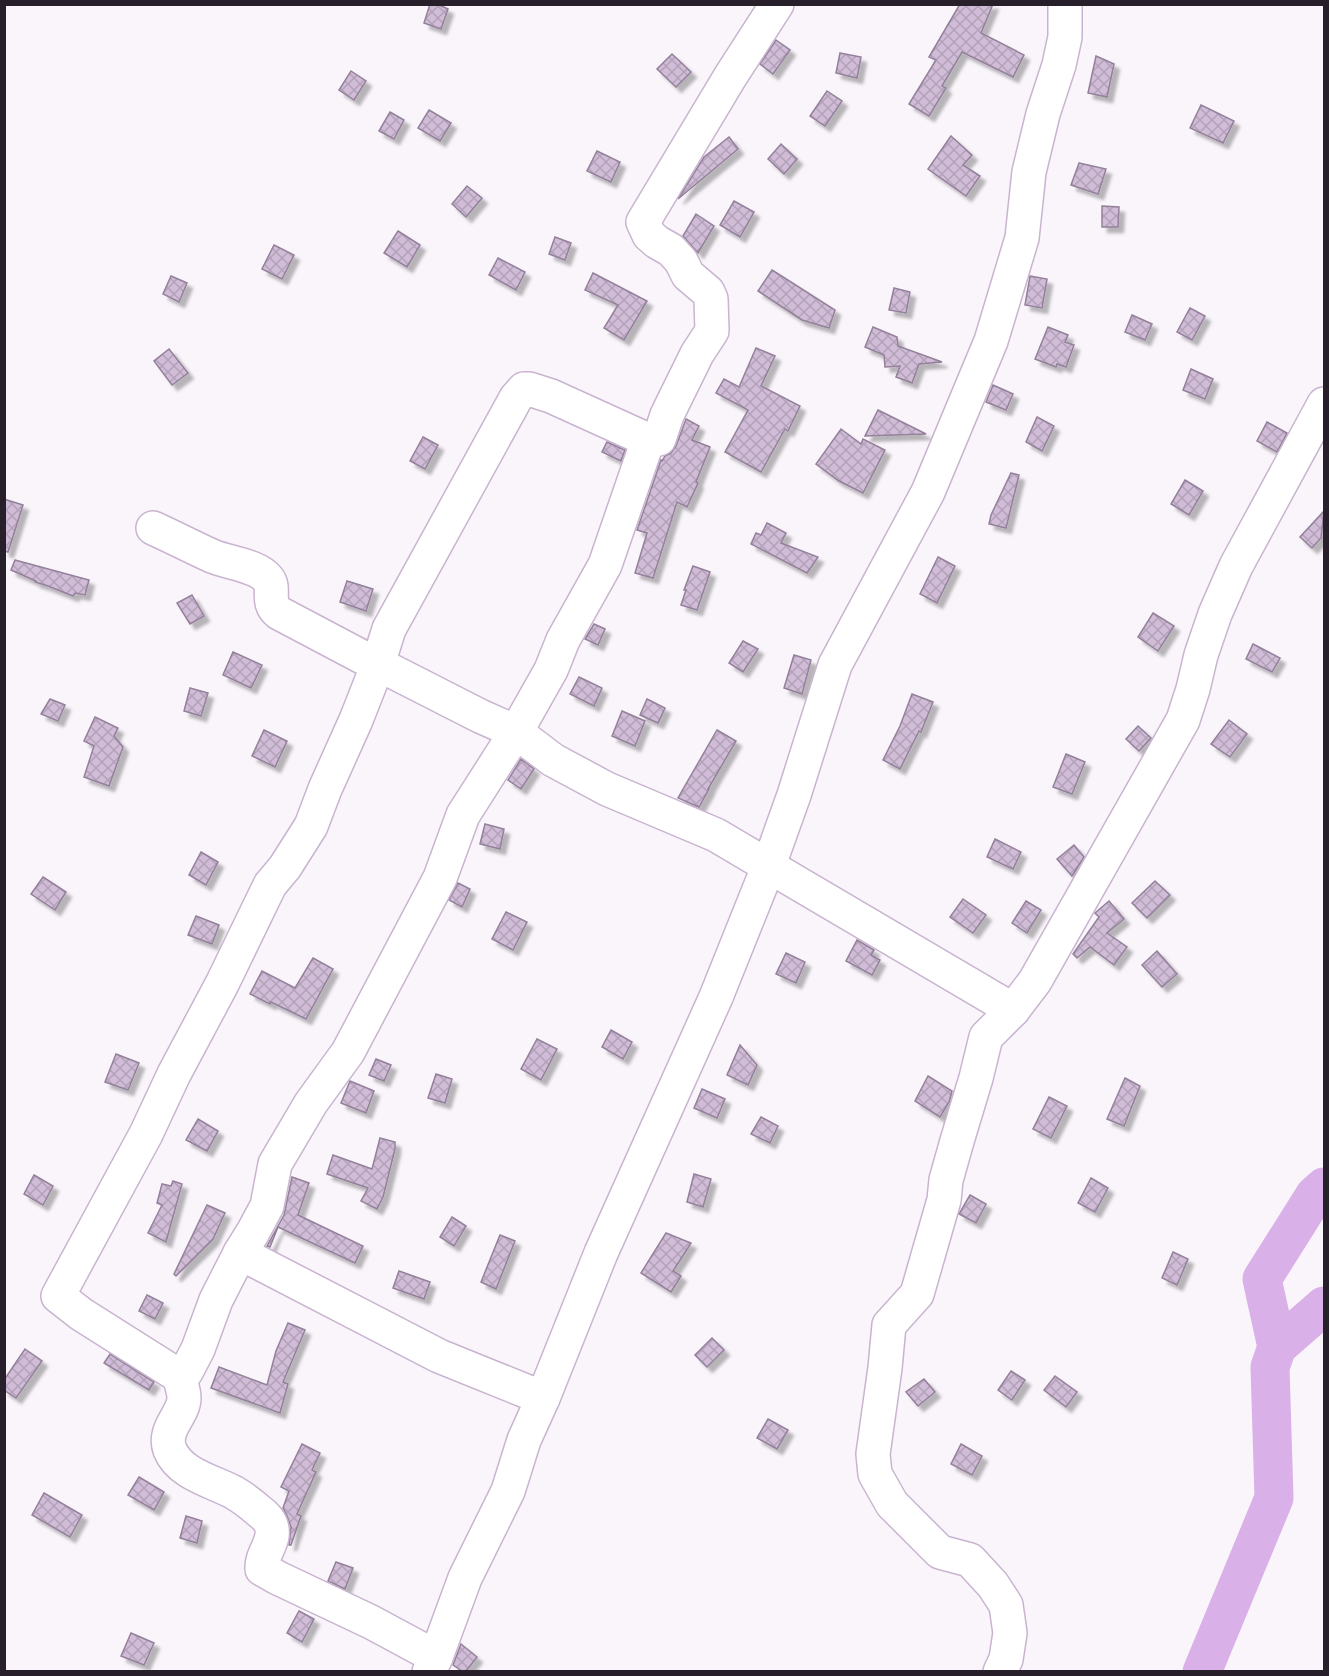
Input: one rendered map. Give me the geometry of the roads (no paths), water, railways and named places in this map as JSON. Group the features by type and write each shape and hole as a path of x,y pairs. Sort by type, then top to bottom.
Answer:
{"street":[{"path":"777,4 730,77 643,222 649,235 671,250 681,261 688,275 708,292 711,299 712,331 697,354 667,415 659,439 648,440 551,396 529,389 524,389 516,398 389,629 356,720 311,826 285,867 270,885 146,1134 57,1296 81,1314 179,1376 184,1399 170,1432 171,1452 178,1462 192,1473 235,1493 268,1519 273,1533 262,1569 371,1623 432,1664 465,1578 508,1491 524,1440 601,1253 716,997 769,866 836,665 928,492 992,341 1022,238 1029,172 1065,37 1065,4"},
{"path":"1000,1671 1006,1659 1010,1632 1006,1605 993,1585 970,1560 940,1552 892,1504 875,1474 873,1454 889,1325 917,1294 986,1037 1013,1010 1035,981 1183,720 1215,614 1236,566 1324,404"},
{"path":"179,1376 186,1372 198,1349 216,1300 267,1206 275,1164 311,1103 348,1052 440,878 463,815 516,732 605,565 648,440"},
{"path":"153,528 215,558 254,570 270,581 272,606 275,610 366,659 516,732 553,760 607,789 716,835 1013,1010"},
{"path":"240,1253 439,1356 543,1398"}],"waterway":[{"path":"1277,1347 1262,1279 1315,1195 1324,1187"},
{"path":"1202,1672 1274,1498 1270,1367 1277,1347 1324,1306"}]}
